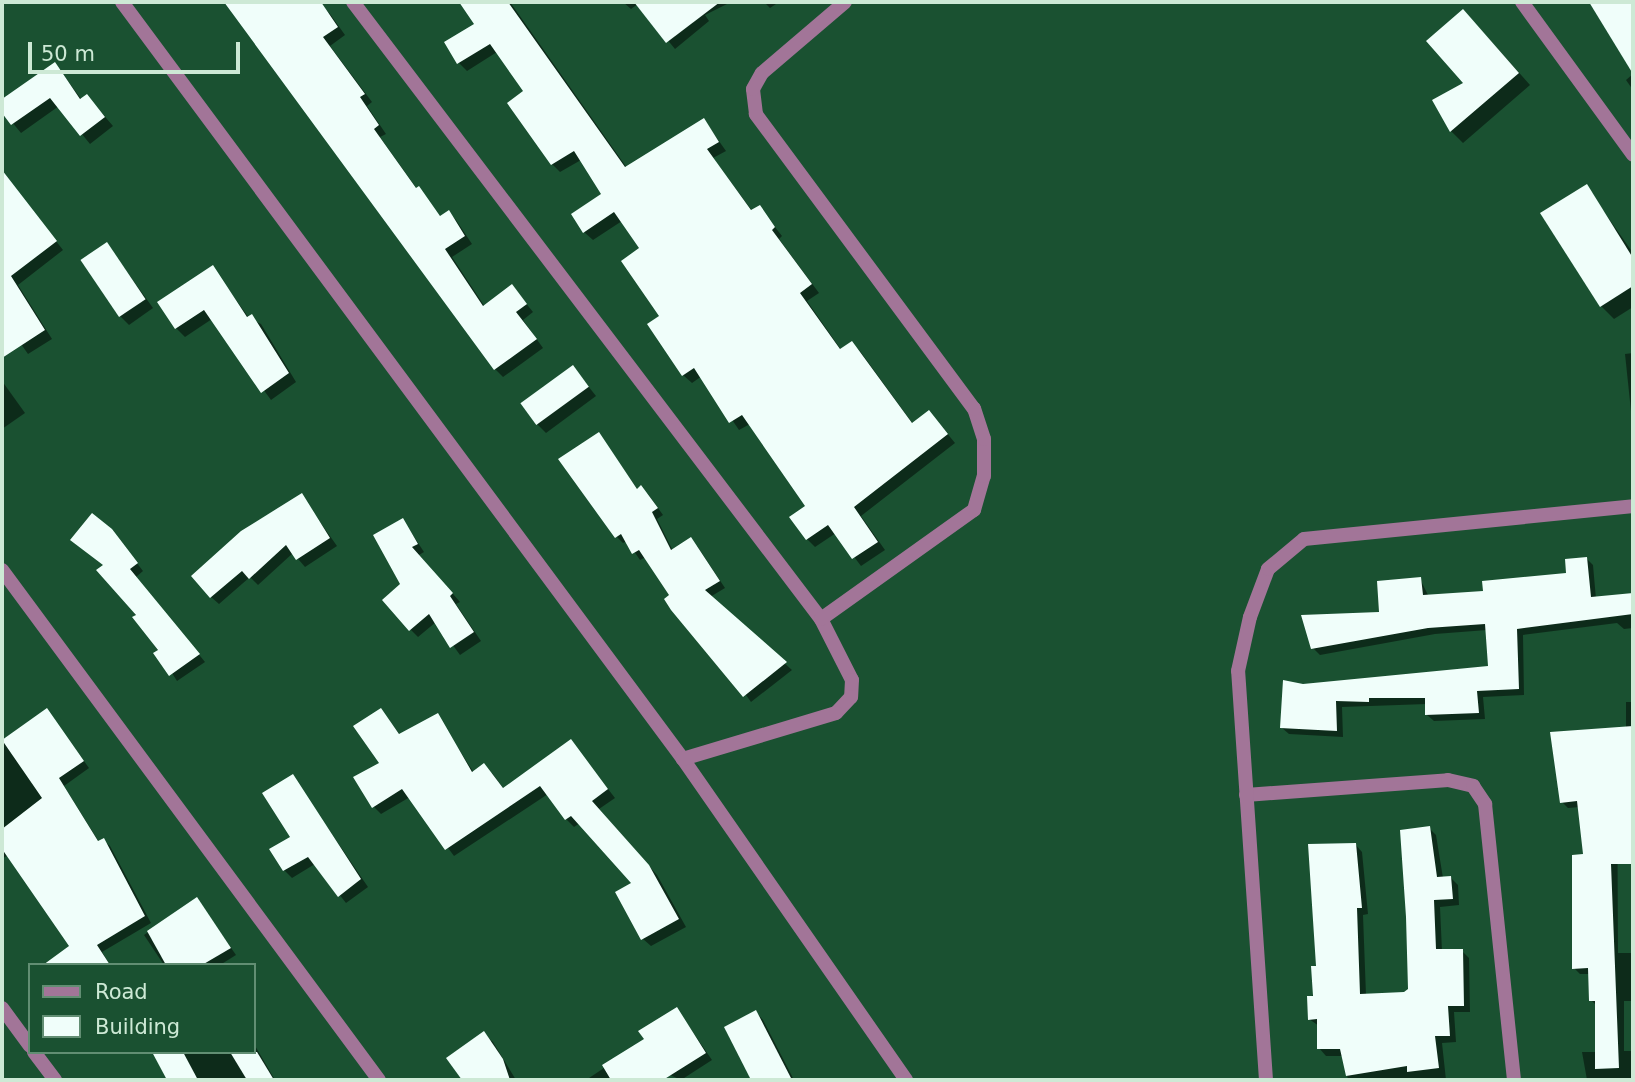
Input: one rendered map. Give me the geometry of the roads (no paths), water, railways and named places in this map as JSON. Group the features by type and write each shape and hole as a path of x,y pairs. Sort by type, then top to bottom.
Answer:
{"street":[{"path":"122,2 683,759 906,1080"},
{"path":"353,2 821,619 852,680 851,697 836,713 683,759"},
{"path":"821,619 974,510 984,476 984,439 974,409 756,114 753,89 762,73 845,2"},
{"path":"1522,2 1633,155"},
{"path":"1266,1080 1238,671 1250,618 1268,569 1304,539 1633,506"},
{"path":"2,570 379,1080"},
{"path":"1246,795 1448,780 1473,786 1485,804 1514,1080"},
{"path":"2,1008 28,1043"},
{"path":"36,1054 55,1080"}]}
